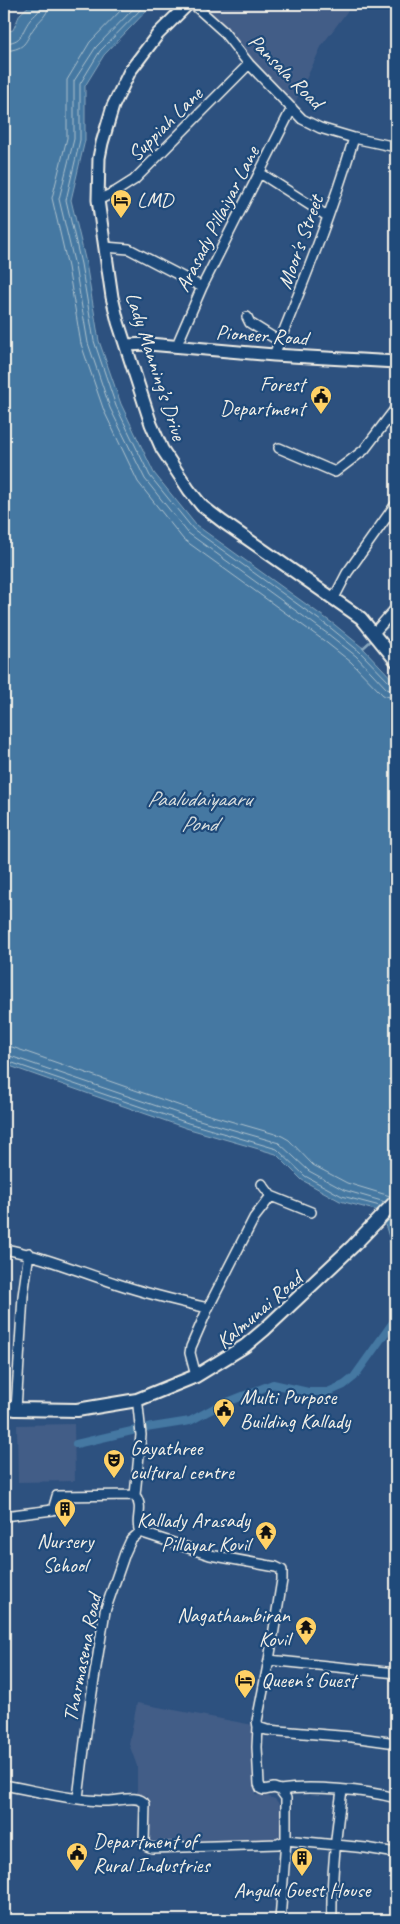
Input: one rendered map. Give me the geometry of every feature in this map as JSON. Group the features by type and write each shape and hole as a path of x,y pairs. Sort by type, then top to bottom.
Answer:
{"highway":[{"path":"355,1247 396,1201"},
{"path":"355,1247 396,1208"},
{"name":"Kalmunai Road","path":"138,1403 196,1376 251,1341 355,1247"},
{"name":"Kalmunai Road","path":"8,1410 57,1417 80,1416 138,1403 183,1389 222,1369 249,1350 355,1247"}],"main road":[{"name":"Lady Manning’s Drive","path":"188,4 158,34 130,71 113,106 100,150 98,200 112,297 151,424 162,448 184,483 202,506 361,618 396,661"},
{"name":"Pioneer Road","path":"126,344 149,344 274,355 396,362"}],"street":[{"name":"Pansala Road","path":"193,4 223,31 249,64 302,119 320,128 396,147"},
{"name":"Suppiah Lane","path":"98,200 134,180 249,64"},
{"name":"Arasady Pillaiyar Lane","path":"176,347 202,287 292,108"},
{"name":"Moor's Street","path":"274,355 294,308 326,216 342,178 354,138"},
{"path":"260,173 326,216"},
{"path":"105,247 129,249 202,287"},
{"path":"247,317 250,323 279,341"},
{"path":"279,448 335,472 364,450 396,408"},
{"path":"334,598 347,573 396,504"},
{"path":"374,634 396,608"},
{"path":"262,1184 271,1196 312,1212"},
{"path":"196,1376 190,1353 191,1347 208,1308 254,1218 271,1196"},
{"path":"4,1249 29,1253 127,1287 208,1308"},
{"path":"8,1410 29,1253"},
{"path":"138,1403 140,1435 135,1495 140,1508 138,1529 140,1532 210,1555 276,1567 282,1570 269,1660 257,1721 256,1748 261,1789 342,1790 396,1798"},
{"path":"4,1516 53,1510 58,1496 135,1495"},
{"name":"Tharmasena Road","path":"78,1798 88,1717 105,1611 125,1553 132,1540 140,1532"},
{"path":"269,1660 396,1673"},
{"path":"258,1727 267,1730 352,1737 396,1743"},
{"path":"4,1785 78,1798 107,1801 137,1798 142,1800 145,1804 144,1842 146,1846 152,1848 278,1844 286,1840 396,1853"},
{"path":"280,1790 286,1798 286,1840 280,1920"},
{"path":"332,1920 335,1845 342,1790"}],"shaded area":[{"path":"199,4 342,4 349,9 322,45 295,103 262,68 191,9"},
{"path":"74,1424 75,1481 18,1482 17,1425"},
{"path":"137,1703 253,1725 255,1795 275,1799 282,1808 281,1840 153,1843 148,1835 148,1796 137,1795 137,1766 129,1744"}],"water":[{"name":"Paaludaiyaaru Pond","path":"31,4 153,4 104,55 85,86 85,140 71,200 86,263 99,341 121,404 154,473 196,525 335,625 363,648 396,683 396,1283 391,1246 379,1211 340,1201 302,1180 276,1154 186,1128 4,1064 4,32 13,30 20,14"}],"waterway":[{"path":"379,634 396,618"},
{"path":"363,648 373,639"},
{"path":"146,1428 190,1421 220,1405 273,1384 308,1392 328,1392 344,1385 354,1377 396,1318"},
{"path":"76,1444 136,1430"}],"place":[{"name":"LMD","path":"121,219"},
{"name":"Forest Department","path":"321,415"},
{"name":"Multi Purpose Building Kallady","path":"224,1428"},
{"name":"Gayathree cultural centre","path":"114,1479"},
{"name":"Nursery School","path":"65,1528"},
{"name":"Kallady Arasady Pillayar Kovil","path":"266,1551"},
{"name":"Nagathambiran Kovil","path":"306,1646"},
{"name":"Queen's Guest","path":"245,1699"},
{"name":"Department of Rural Industries","path":"77,1872"},
{"name":"Angulu Guest House","path":"302,1877"}]}
